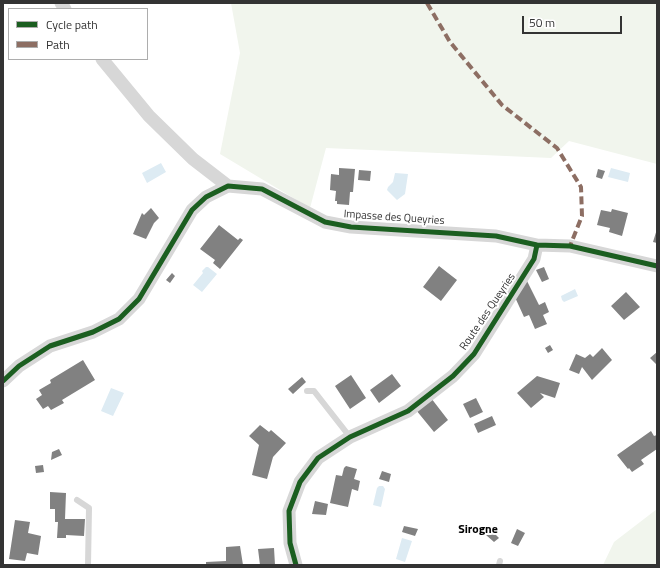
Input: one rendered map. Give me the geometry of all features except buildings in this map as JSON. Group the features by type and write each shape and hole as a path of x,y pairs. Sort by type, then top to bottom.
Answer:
{"street":[{"path":"3,381 19,366 50,346 93,332 119,319 139,299 192,210 206,197 228,186 193,159 149,116 103,60"},
{"name":"Impasse des Queyries","path":"228,186 262,189 325,222 351,227 496,236 537,245 570,246 657,266"},
{"name":"Route des Queyries","path":"296,565 290,543 289,511 300,482 318,458 350,438 408,411 452,376 478,347 534,259 537,245"}],"lane":[{"path":"307,391 314,391 350,438"},
{"path":"77,500 89,508 88,565"}],"shaded area":[{"path":"231,3 657,3 657,164 569,141 551,158 326,148 310,208 220,154 240,53"},
{"path":"161,163 166,172 147,183 142,173"},
{"path":"611,168 630,173 628,182 608,177"},
{"path":"395,173 408,174 405,194 397,200 387,190 393,182"},
{"path":"206,267 217,274 202,292 193,285"},
{"path":"575,289 578,296 564,302 562,300 561,296"},
{"path":"111,388 124,393 113,416 101,411"},
{"path":"379,486 383,486 385,489 381,507 373,505 377,488"},
{"path":"657,509 657,565 603,565 614,542"},
{"path":"402,538 412,541 405,562 396,559"}],"marked path":[{"path":"427,3 450,42 502,105 557,148 581,187 582,216 570,246"}],"cycle path":[{"path":"3,381 19,366 50,346 93,332 119,319 139,299 192,210 206,197 228,186 262,189 325,222 351,227 496,236 537,245 570,246 657,266"},
{"path":"296,565 290,543 289,511 300,482 318,458 350,437 408,411 453,376 474,354 534,259 537,245"}],"district":[{"name":"Sirogne","path":"478,530"}]}
